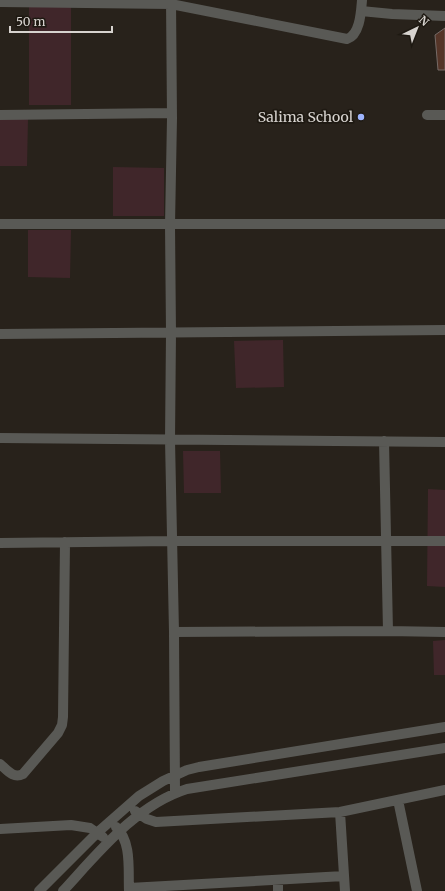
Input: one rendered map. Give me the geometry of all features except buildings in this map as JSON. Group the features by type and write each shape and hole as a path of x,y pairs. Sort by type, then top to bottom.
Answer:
{"street":[{"path":"0,2 171,2 346,39 355,34 361,11 362,0"},
{"path":"171,2 172,113 170,225 170,440 173,540 175,792"},
{"path":"361,11 445,16"},
{"path":"0,115 172,113"},
{"path":"427,115 445,115"},
{"path":"0,224 445,224"},
{"path":"0,334 445,330"},
{"path":"0,438 445,442"},
{"path":"384,441 388,631"},
{"path":"0,543 173,540 445,541"},
{"path":"0,764 14,776 18,777 23,774 58,733 62,725 64,542"},
{"path":"174,632 445,632"},
{"path":"39,891 98,832 128,805 151,788 176,775 199,767 445,727"},
{"path":"63,891 109,842 138,815 150,806 175,792 445,748"},
{"path":"128,805 138,815 156,822 340,812 445,790"},
{"path":"398,800 417,891"},
{"path":"340,812 344,891"},
{"path":"110,821 121,831 127,846 129,889 344,876"},
{"path":"0,829 71,825 90,828 98,832 109,842"},
{"path":"278,880 278,891"}],"shaded area":[{"path":"29,6 71,7 71,105 29,105"},
{"path":"0,119 28,119 27,166 0,166"},
{"path":"113,167 164,168 164,216 113,216"},
{"path":"28,230 71,230 70,278 28,277"},
{"path":"283,340 284,387 236,388 234,341"},
{"path":"183,451 220,451 221,493 184,493"},
{"path":"428,489 445,490 445,587 427,586"},
{"path":"445,640 445,675 434,675 433,641"}],"place":[{"name":"Salima School","path":"361,117"}]}
